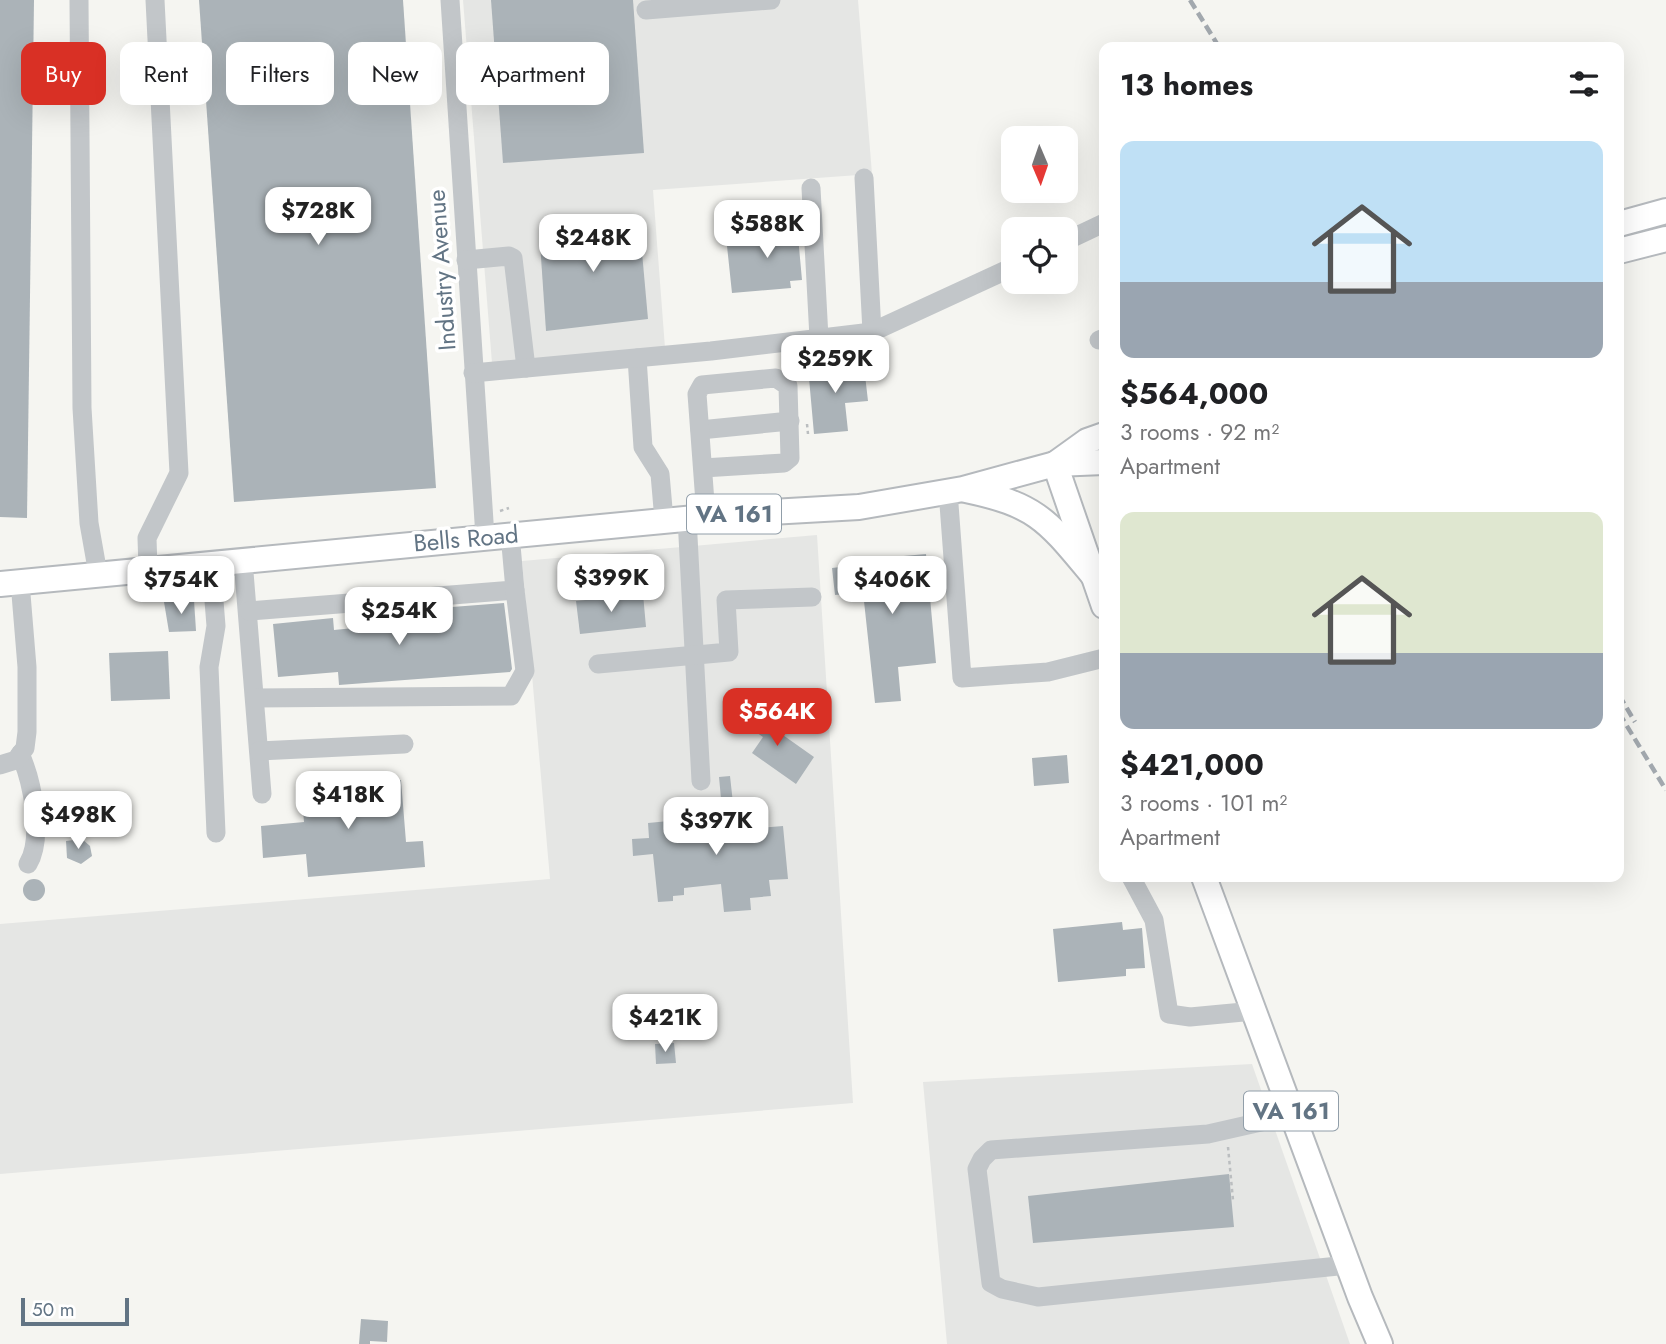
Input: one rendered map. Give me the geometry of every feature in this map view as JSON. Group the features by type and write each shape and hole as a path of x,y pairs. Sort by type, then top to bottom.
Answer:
{"main road":[{"path":"1624,223 1666,211"},
{"path":"1624,250 1666,239"},
{"path":"1055,464 1099,437"},
{"path":"1055,464 1099,461"},
{"name":"Bells Road","path":"10,583 686,518 859,507 955,490 1055,464"},
{"name":"VA 161","path":"1055,464 1099,593"},
{"name":"VA 161","path":"955,490 1003,498 1040,516 1092,574"},
{"name":"VA 161","path":"1206,882 1380,1344"}],"street":[{"path":"79,0 82,408 89,523 98,574"},
{"path":"148,569 146,538 178,474 155,0"},
{"name":"Industry Avenue","path":"450,0 485,537"},
{"path":"646,10 771,0"},
{"path":"864,178 872,332"},
{"path":"811,188 819,338"},
{"path":"1078,236 1099,226"},
{"path":"466,260 513,258 526,368"},
{"path":"474,373 872,332 1001,273"},
{"path":"637,358 643,447 686,518"},
{"path":"701,781 686,518 703,468 697,394 702,385 776,378 788,386 798,421 790,458 784,463 703,468"},
{"path":"700,430 798,421"},
{"path":"955,490 962,678 1048,672 1099,659"},
{"path":"255,698 511,696 525,671 510,534"},
{"path":"243,560 262,794"},
{"path":"211,563 216,626 209,667 216,833"},
{"path":"0,765 16,760 24,748 27,732 27,682 10,583"},
{"path":"249,611 515,590"},
{"path":"598,664 729,652 726,600 812,597"},
{"path":"259,751 404,744"},
{"path":"20,754 30,774 33,797 33,856 28,864"},
{"path":"1134,882 1154,920 1170,1014 1190,1017 1254,1011"},
{"path":"1292,1115 1208,1134 991,1150 977,1169 991,1283 1002,1289 1038,1297 1348,1265"}],"path":[{"path":"804,387 802,365 867,359 877,368 866,380"},
{"path":"798,421 808,435"},
{"path":"1228,1152 1233,1199"}],"shaded area":[{"path":"463,0 858,0 872,174 653,190 665,348 492,363 471,105 609,105 609,42 466,42"},
{"path":"817,535 853,1103 0,1174 0,924 550,879 522,561"},
{"path":"1252,1064 1350,1344 947,1344 923,1082"}],"building":[{"path":"0,0 34,0 33,42 21,42 21,105 33,105 27,518 0,517"},
{"path":"199,0 403,0 406,42 348,42 348,105 410,105 436,488 234,502 206,105 212,105 212,42 202,42"},
{"path":"491,0 633,0 644,153 503,163 499,105 609,105 609,42 494,42"},
{"path":"796,214 802,280 790,281 791,288 732,293 727,246 754,244 754,238 780,236 778,216"},
{"path":"639,219 648,319 546,331 539,228"},
{"path":"852,363 865,375 868,401 845,403 848,431 814,434 808,367"},
{"path":"926,554 936,663 898,667 901,701 875,703 863,592 835,595 832,568 849,566 848,561"},
{"path":"643,594 646,627 580,634 576,601"},
{"path":"194,600 196,631 169,632 164,602"},
{"path":"504,603 512,669 510,672 339,685 338,672 278,677 273,624 333,618 334,630 414,622 413,610"},
{"path":"168,651 170,699 111,701 109,653"},
{"path":"742,706 814,757 796,784 752,753 763,737 734,717"},
{"path":"1067,755 1069,783 1034,786 1032,758"},
{"path":"730,776 736,830 783,826 788,879 769,880 771,896 750,898 751,910 724,912 721,884 684,888 684,895 673,896 673,901 658,902 653,854 633,856 632,839 649,838 648,823 690,819 692,834 724,831 719,777"},
{"path":"401,780 406,842 423,841 425,867 308,877 306,854 263,858 261,826 304,822 301,789"},
{"path":"82,839 90,846 92,856 81,864 67,858 66,841"},
{"path":"34,879 42,882 45,890 42,898 34,901 26,898 23,890 26,882"},
{"path":"1122,922 1123,930 1142,928 1145,968 1126,969 1126,976 1058,982 1053,929"},
{"path":"674,1043 676,1063 656,1064 655,1044"},
{"path":"1229,1174 1234,1227 1033,1243 1028,1196"},
{"path":"361,1319 388,1321 387,1342 370,1341 370,1344 359,1344"}],"railway":[{"path":"1190,0 1216,42"},
{"path":"1624,703 1635,722"},
{"path":"1624,721 1666,790"}]}
